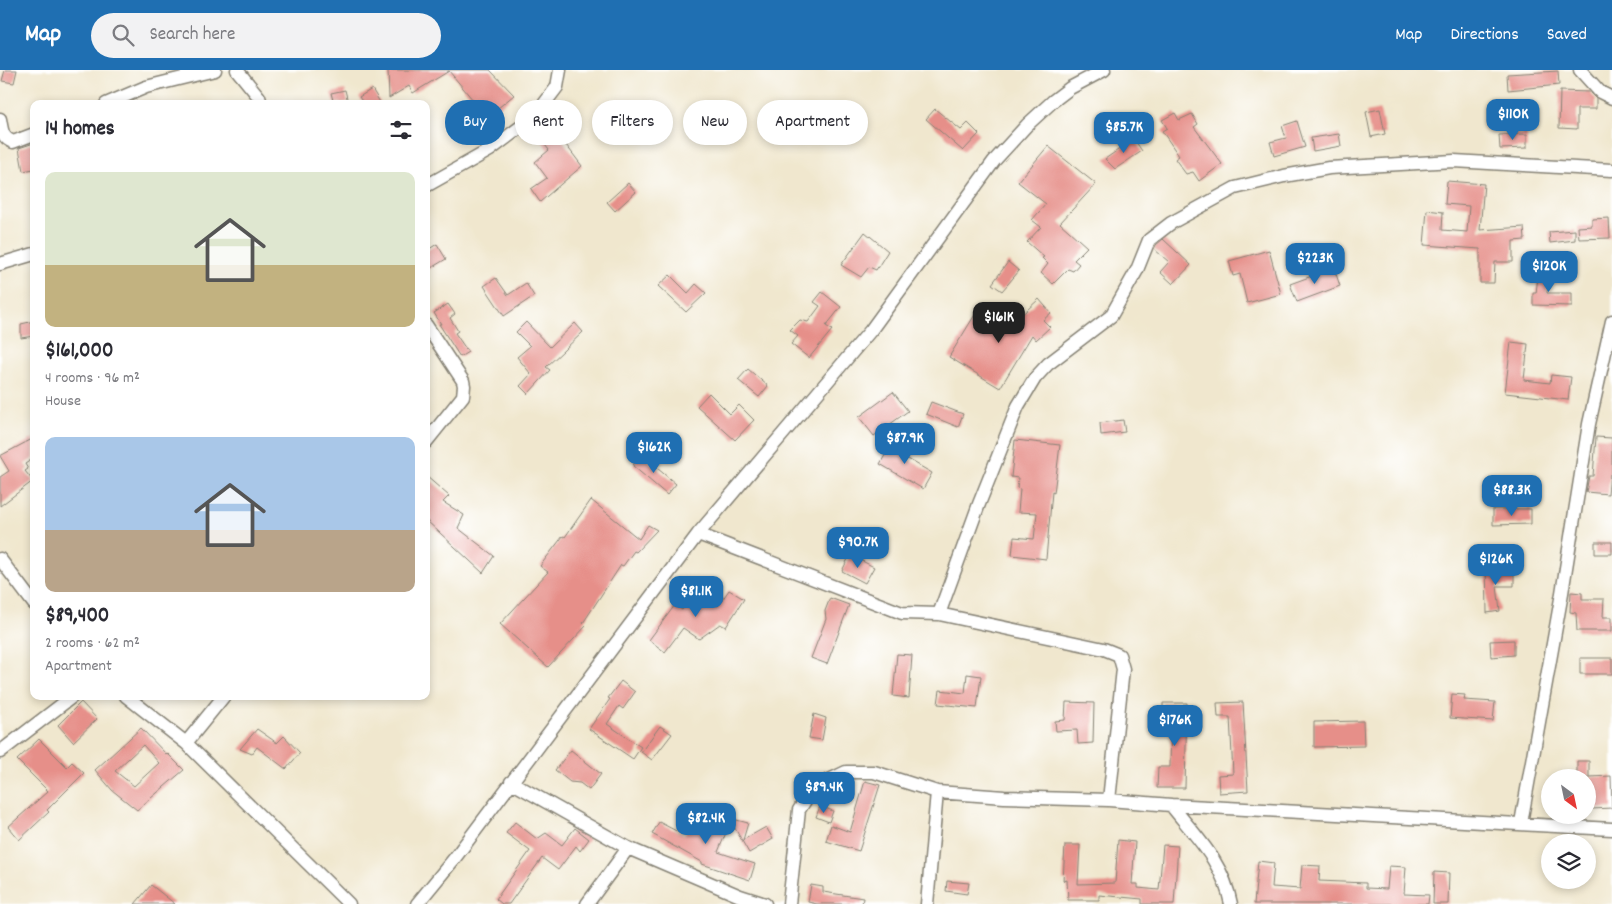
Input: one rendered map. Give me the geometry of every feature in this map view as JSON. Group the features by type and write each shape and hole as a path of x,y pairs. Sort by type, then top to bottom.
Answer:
{"street":[{"path":"115,100 146,87 215,70"},
{"path":"237,70 259,100"},
{"path":"430,184 490,150 534,116 557,87 560,70"},
{"path":"417,904 454,859 698,534 871,330 994,161 1027,124 1053,101 1070,88 1104,70"},
{"path":"1580,70 1600,92 1612,98"},
{"path":"0,119 3,135 7,140 13,142 30,136"},
{"path":"940,614 979,504 1022,399 1035,378 1048,364 1111,316 1137,270 1149,240 1171,223 1234,188 1329,168 1454,161 1612,170"},
{"path":"0,264 30,255"},
{"path":"1521,823 1562,593 1589,424 1612,321"},
{"path":"430,331 463,381 464,386 463,396 430,437"},
{"path":"698,534 902,613 940,614 1120,654 1123,669 1109,800"},
{"path":"0,559 30,599"},
{"path":"0,752 68,700"},
{"path":"131,700 186,743 349,904"},
{"path":"186,743 221,700"},
{"path":"788,904 799,810 810,793 819,785 846,772 874,772 937,792 1004,797 1109,800 1171,806 1612,829"},
{"path":"511,782 628,848 740,896 765,904"},
{"path":"927,904 937,792"},
{"path":"1171,806 1218,865 1225,880 1231,904"},
{"path":"587,904 628,848"}],"building":[{"path":"5,70 17,70 14,83 2,81"},
{"path":"388,70 490,70 514,95 505,102 505,100 473,100 449,71 413,93 409,86 389,98"},
{"path":"1558,71 1559,85 1508,90 1507,74"},
{"path":"372,89 379,100 361,100 359,97"},
{"path":"345,90 348,100 333,100 331,93"},
{"path":"1560,91 1589,92 1596,99 1596,109 1577,109 1577,129 1559,128"},
{"path":"935,109 961,130 968,123 979,134 963,151 926,119"},
{"path":"1380,109 1385,134 1371,137 1366,112"},
{"path":"1175,113 1179,120 1192,114 1198,124 1194,127 1222,164 1199,181 1193,172 1186,174 1175,159 1179,156 1162,131 1167,128 1162,120"},
{"path":"1297,121 1305,147 1274,156 1270,142 1286,138 1282,126"},
{"path":"1339,134 1341,146 1313,151 1311,138"},
{"path":"1527,134 1527,148 1500,149 1499,135"},
{"path":"1134,139 1142,151 1115,169 1105,159"},
{"path":"30,144 30,170 23,171 19,148"},
{"path":"545,145 566,145 582,166 540,202 531,189 547,178 535,162 549,150"},
{"path":"1048,146 1096,184 1060,223 1087,247 1074,260 1079,264 1073,271 1068,269 1053,284 1041,273 1048,264 1042,258 1044,257 1027,242 1041,227 1032,220 1046,204 1018,182"},
{"path":"1447,181 1484,184 1480,230 1524,227 1525,240 1513,241 1513,262 1495,262 1494,283 1480,283 1480,249 1424,245 1427,210 1443,212 1442,230 1467,232 1469,206 1445,204"},
{"path":"628,183 636,192 615,211 607,202"},
{"path":"1609,218 1610,238 1579,239 1578,227 1592,226 1592,219"},
{"path":"1575,230 1575,240 1550,243 1549,232"},
{"path":"865,232 888,251 876,270 869,267 861,277 841,265"},
{"path":"1163,239 1191,265 1173,284 1160,272 1169,262 1154,249"},
{"path":"437,244 446,259 430,269 430,248"},
{"path":"1269,250 1281,294 1247,303 1240,274 1233,276 1229,261"},
{"path":"1008,262 1019,271 1002,291 992,284"},
{"path":"1334,268 1340,286 1297,302 1290,284"},
{"path":"1539,268 1550,269 1547,293 1572,293 1572,306 1533,305 1533,293 1536,293"},
{"path":"670,275 688,293 696,284 706,293 686,312 658,286"},
{"path":"496,278 508,295 526,283 534,296 504,316 484,286"},
{"path":"822,292 841,307 826,326 832,330 809,358 791,344 798,336 790,330 800,320 808,322 820,306 814,302"},
{"path":"1039,299 1051,313 1043,320 1050,327 1036,340 1032,335 1000,388 949,357 976,313 1005,330"},
{"path":"448,304 455,314 450,318 458,331 455,333 468,352 460,357 434,313"},
{"path":"30,322 30,337 21,338 21,324"},
{"path":"526,322 550,347 575,323 583,332 546,367 550,370 528,394 520,386 531,374 517,357 530,346 516,332"},
{"path":"1511,342 1528,344 1524,380 1550,383 1551,375 1571,377 1568,400 1505,393"},
{"path":"748,369 768,386 759,397 738,380"},
{"path":"893,392 908,411 874,436 859,417"},
{"path":"709,393 730,414 739,405 754,420 735,440 697,406"},
{"path":"931,402 963,414 958,427 926,414"},
{"path":"1123,420 1125,432 1101,435 1100,423"},
{"path":"896,436 908,443 901,455 932,473 923,489 880,464"},
{"path":"1596,437 1612,438 1612,474 1610,474 1608,494 1586,492 1589,476 1593,476"},
{"path":"30,440 30,461 25,464 28,469 25,471 30,477 30,483 0,506 0,477 9,471 0,456"},
{"path":"1015,440 1060,445 1054,493 1052,492 1046,559 1012,555 1014,537 1034,539 1037,513 1018,512 1020,489 1017,488 1018,478 1011,477"},
{"path":"639,453 676,484 667,495 633,466"},
{"path":"430,479 449,496 443,502 464,515 458,528 494,556 483,573 430,524"},
{"path":"591,500 639,539 648,525 657,530 636,552 634,551 623,566 621,565 583,623 586,626 548,667 500,624 548,572 540,566 563,536 565,537"},
{"path":"1493,509 1531,509 1531,524 1493,525"},
{"path":"1595,542 1612,542 1612,554 1595,554"},
{"path":"850,555 874,567 865,583 842,571"},
{"path":"1493,559 1495,574 1514,574 1514,586 1497,586 1500,611 1487,613 1486,560"},
{"path":"729,590 744,599 726,627 720,624 699,639 683,628 665,652 649,640 675,605 682,610 695,591 718,606"},
{"path":"1571,592 1582,593 1582,599 1604,599 1603,617 1612,617 1612,631 1577,631 1576,613 1570,612"},
{"path":"830,598 849,605 827,664 811,658 826,619 825,611"},
{"path":"1514,640 1514,655 1491,657 1490,641"},
{"path":"897,654 912,655 909,698 893,696"},
{"path":"1580,658 1612,658 1612,674 1580,674"},
{"path":"967,674 981,676 977,708 938,704 940,690 965,693"},
{"path":"621,681 635,692 623,709 619,706 607,724 641,747 633,759 589,729"},
{"path":"1452,694 1465,695 1464,700 1495,702 1493,721 1450,718"},
{"path":"81,702 97,719 73,742 58,725"},
{"path":"1066,702 1094,703 1093,743 1078,744 1077,730 1056,731 1055,721 1065,720"},
{"path":"1243,702 1248,791 1219,793 1218,775 1233,774 1230,717 1218,717 1217,703"},
{"path":"1163,703 1187,703 1185,788 1157,788 1158,767 1170,767 1171,721 1163,721"},
{"path":"814,714 826,718 822,740 809,738"},
{"path":"1363,721 1364,746 1314,747 1314,722"},
{"path":"660,726 672,734 652,760 641,752"},
{"path":"141,728 184,770 137,810 112,790 95,770","holes":["143,745 159,763 134,786 115,771"]},
{"path":"257,729 277,743 284,736 300,753 286,769 257,747 252,754 240,749"},
{"path":"39,739 67,767 72,762 84,773 47,810 49,812 19,840 8,827 48,791 17,760"},
{"path":"571,750 601,774 589,790 580,783 570,782 555,770"},
{"path":"1577,761 1589,761 1589,769 1577,769"},
{"path":"1611,776 1612,808 1596,809 1596,777"},
{"path":"865,781 880,785 859,851 826,841 831,825 850,832"},
{"path":"820,806 833,811 829,822 816,817"},
{"path":"697,813 716,824 718,818 730,823 718,852 755,864 750,880 702,864 702,862 652,834 659,822 684,835"},
{"path":"729,818 748,823 743,840 766,827 773,839 749,853"},
{"path":"515,822 537,839 546,833 562,845 575,828 589,839 580,851 576,846 558,870 542,858 509,904 502,904 496,899 530,851 506,833"},
{"path":"1118,840 1135,842 1132,884 1138,884 1138,888 1159,890 1163,845 1178,846 1174,904 1142,904 1142,899 1099,895 1099,900 1068,900 1067,880 1063,881 1065,845 1080,845 1078,884 1115,883"},
{"path":"1258,861 1274,863 1272,887 1300,889 1302,865 1320,866 1319,881 1366,883 1366,888 1387,889 1389,866 1406,867 1404,894 1429,895 1428,904 1254,904"},
{"path":"1434,872 1449,873 1448,904 1433,904"},
{"path":"947,881 969,883 967,894 946,891"},
{"path":"151,885 175,904 135,904"},
{"path":"811,885 823,887 823,892 863,898 862,904 817,904 808,902"}]}
